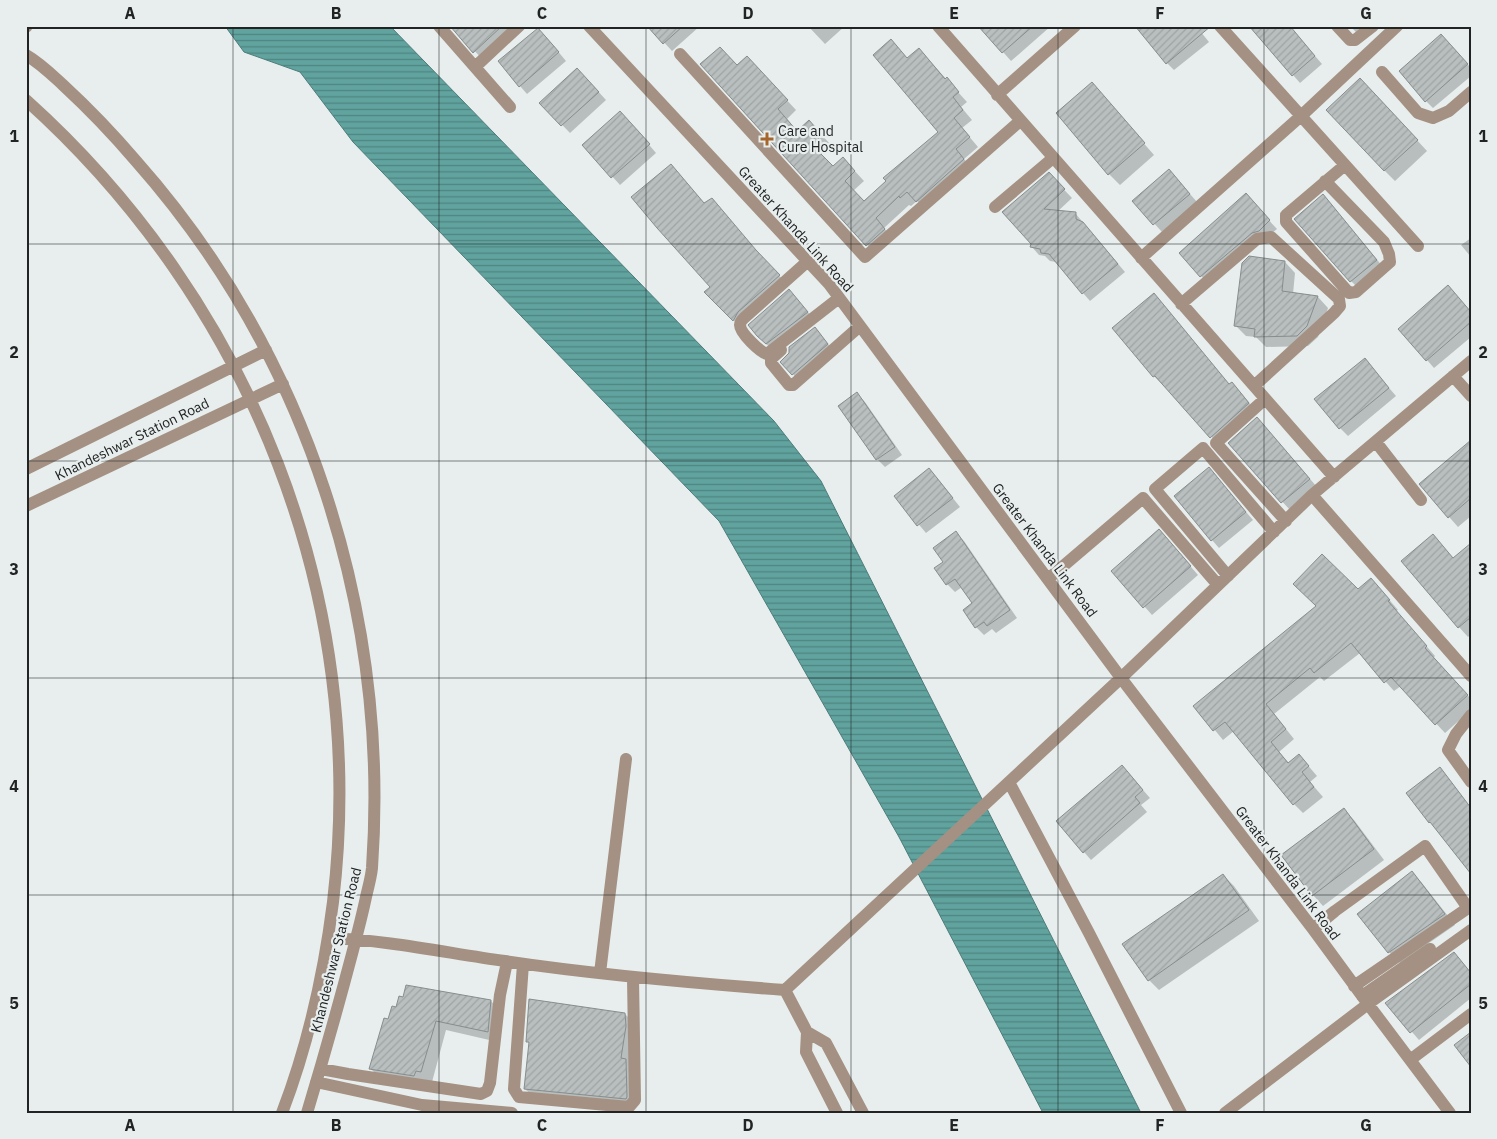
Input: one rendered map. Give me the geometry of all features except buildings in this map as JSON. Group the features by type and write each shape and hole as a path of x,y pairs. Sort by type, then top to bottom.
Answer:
{"street":[{"path":"439,26 510,106"},
{"path":"475,67 519,26"},
{"name":"Greater Khanda Link Road","path":"589,26 829,284 1121,678 1313,929 1450,1113"},
{"path":"938,26 1334,477"},
{"path":"997,95 1075,26"},
{"path":"1220,26 1418,246"},
{"path":"1337,26 1350,40 1356,40 1373,26"},
{"path":"1141,258 1301,116 1398,26"},
{"path":"680,54 865,257 1020,121"},
{"name":"Khandeshwar Station Road","path":"26,55 36,61 76,97 113,134 148,174 212,259 240,304 283,384 311,450 334,518 352,587 365,658 373,729 375,801 372,872 321,1069 307,1113"},
{"path":"1382,72 1418,113 1433,118 1448,111 1471,92"},
{"name":"Khandeshwar Station Road","path":"26,100 88,159 122,197 183,279 210,322 251,399 278,463 300,528 318,595 330,663 337,731 340,800 336,869 328,938 312,1016 290,1093 282,1113"},
{"path":"995,207 1053,158"},
{"path":"1325,181 1384,242 1389,254 1390,262 1356,292 1349,293 1286,222 1286,215 1325,181 1345,165"},
{"path":"1181,304 1258,239 1271,237 1338,299 1340,306 1334,313 1254,386"},
{"path":"808,261 744,318 740,324 745,334 761,352 767,354 841,300"},
{"path":"841,300 771,358 770,363 790,385 794,385 860,326"},
{"name":"Khandeshwar Station Road","path":"26,469 266,350"},
{"path":"328,938 356,939 507,962 633,978 785,990 1121,678 1312,495 1471,361"},
{"path":"1453,376 1471,396"},
{"name":"Khandeshwar Station Road","path":"26,506 283,384"},
{"path":"1265,399 1216,442 1286,521"},
{"path":"1376,442 1421,500"},
{"path":"1228,576 1155,489 1203,448 1274,532"},
{"path":"1312,495 1471,676"},
{"path":"1048,579 1143,498 1218,585"},
{"path":"1471,715 1456,734 1448,750 1471,782"},
{"path":"600,973 626,758"},
{"path":"1009,782 1085,925 1181,1113"},
{"path":"1225,1113 1361,995 1468,908 1425,846 1313,929"},
{"path":"1361,995 1471,920"},
{"path":"1361,995 1471,930"},
{"path":"321,1069 481,1094 487,1091 490,1083 500,995 507,962"},
{"path":"523,964 514,1089 519,1097 629,1107 635,1100 633,978"},
{"path":"785,990 807,1032 826,1044 863,1113"},
{"path":"1410,1060 1471,1014"},
{"path":"807,1032 806,1052 837,1113"},
{"path":"316,1082 421,1109 512,1113"}],"water":[{"path":"225,26 390,26 774,421 821,481 1141,1113 1043,1113 899,837 719,521 353,142 300,72 244,52"}],"place":[{"name":"Care and Cure Hospital","path":"767,139"}]}
